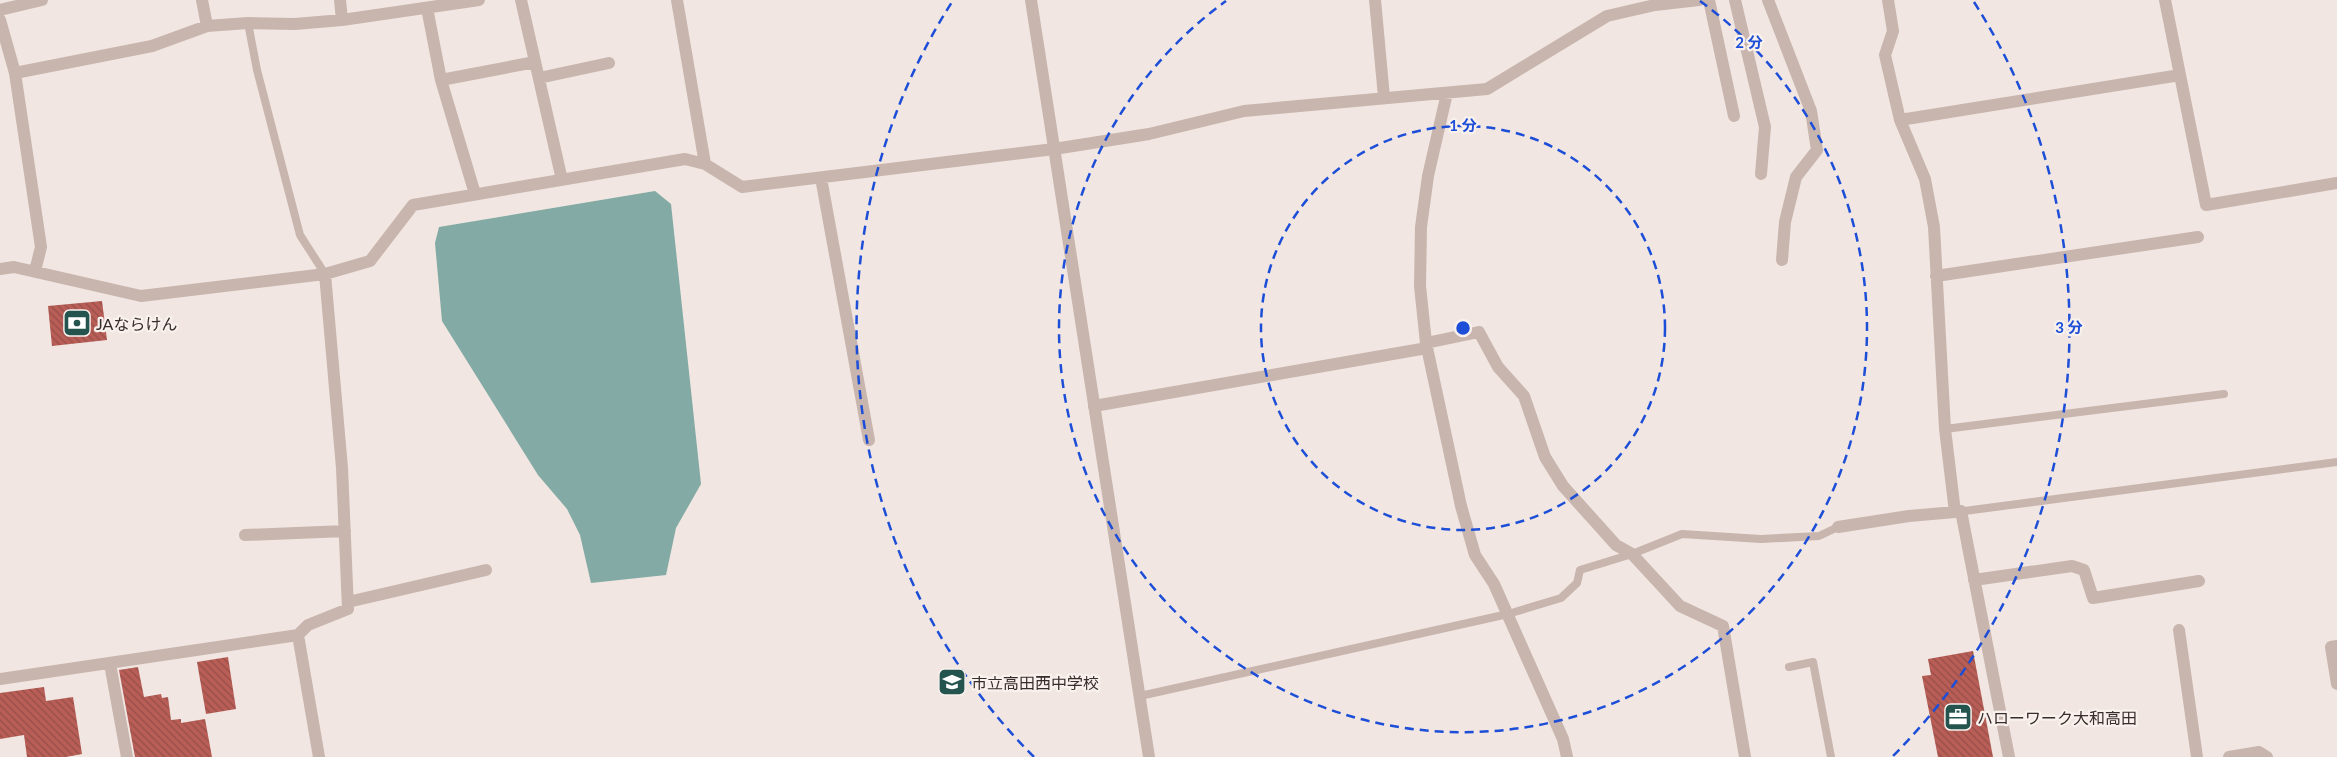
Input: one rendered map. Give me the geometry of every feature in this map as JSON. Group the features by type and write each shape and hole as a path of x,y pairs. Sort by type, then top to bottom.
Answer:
{"street":[{"path":"0,10 42,0"},
{"path":"202,0 207,26"},
{"path":"340,0 342,20"},
{"path":"15,73 152,46 207,26 248,23 295,24 342,20 479,0"},
{"path":"521,0 562,180"},
{"path":"677,0 704,164"},
{"path":"1031,0 1149,757"},
{"path":"1375,0 1384,97"},
{"path":"0,270 14,267 141,296 325,274 370,261 413,205 685,159 704,164 742,187 1054,149 1150,134 1244,111 1487,88 1607,16 1655,5 1699,0"},
{"path":"1709,0 1734,116"},
{"path":"1735,0 1765,126 1761,174"},
{"path":"1768,0 1811,111 1817,150 1796,178 1785,222 1782,260"},
{"path":"1888,0 1893,31 1886,55 1900,120 1925,179 1934,227 1945,429 1958,512 1974,580 2008,757"},
{"path":"2165,0 2206,206 2337,183"},
{"path":"427,8 442,80 475,194"},
{"path":"0,20 15,73 42,247 35,271"},
{"path":"442,80 535,62"},
{"path":"539,78 609,63"},
{"path":"1900,120 2180,75"},
{"path":"1447,93 1428,176 1421,227 1420,286 1426,345 1461,506 1475,555 1494,584 1508,614 1563,739 1567,757"},
{"path":"822,178 869,440"},
{"path":"1936,276 2198,238"},
{"path":"0,679 298,636 308,625 348,609 342,468 325,274"},
{"path":"1094,406 1426,345 1479,332 1498,367 1524,396 1545,458 1563,486 1616,545 1632,554 1680,606 1723,626 1745,757"},
{"path":"1838,527 1909,516 1958,512"},
{"path":"245,535 345,531"},
{"path":"1974,580 2072,566 2084,570 2093,598 2199,581"},
{"path":"348,602 486,570"},
{"path":"2179,630 2197,757"},
{"path":"298,636 319,757"},
{"path":"2337,646 2331,647 2337,684"},
{"path":"110,664 127,757"},
{"path":"2229,757 2259,752 2267,757"}],"lane":[{"path":"248,23 257,70 300,235 325,274"},
{"path":"1945,429 2224,394"},
{"path":"1958,512 2337,462"},
{"path":"1140,696 1508,614 1561,598 1577,583 1580,570 1632,554 1682,534 1761,539 1819,536 1838,527"},
{"path":"1789,667 1813,662 1831,757"}],"water":[{"path":"655,191 671,204 701,484 676,528 666,575 591,583 580,535 567,509 538,475 442,321 435,243 439,227"}],"building":[{"name":"JAならけん","path":"102,301 107,340 52,346 48,306"},
{"name":"ハローワーク大和高田","path":"1973,651 1993,757 1938,757 1922,676 1931,675 1928,659"},
{"path":"228,657 236,709 206,714 197,662"},
{"path":"138,667 144,697 161,694 162,698 168,697 171,720 181,719 181,723 205,719 212,757 135,757 119,670"},
{"path":"44,687 46,701 73,697 82,754 66,757 27,757 24,735 0,739 0,693"}],"place":[{"name":"JAならけん","path":"77,323"},
{"name":"市立高田西中学校","path":"952,682"},
{"name":"ハローワーク大和高田","path":"1958,717"}]}
